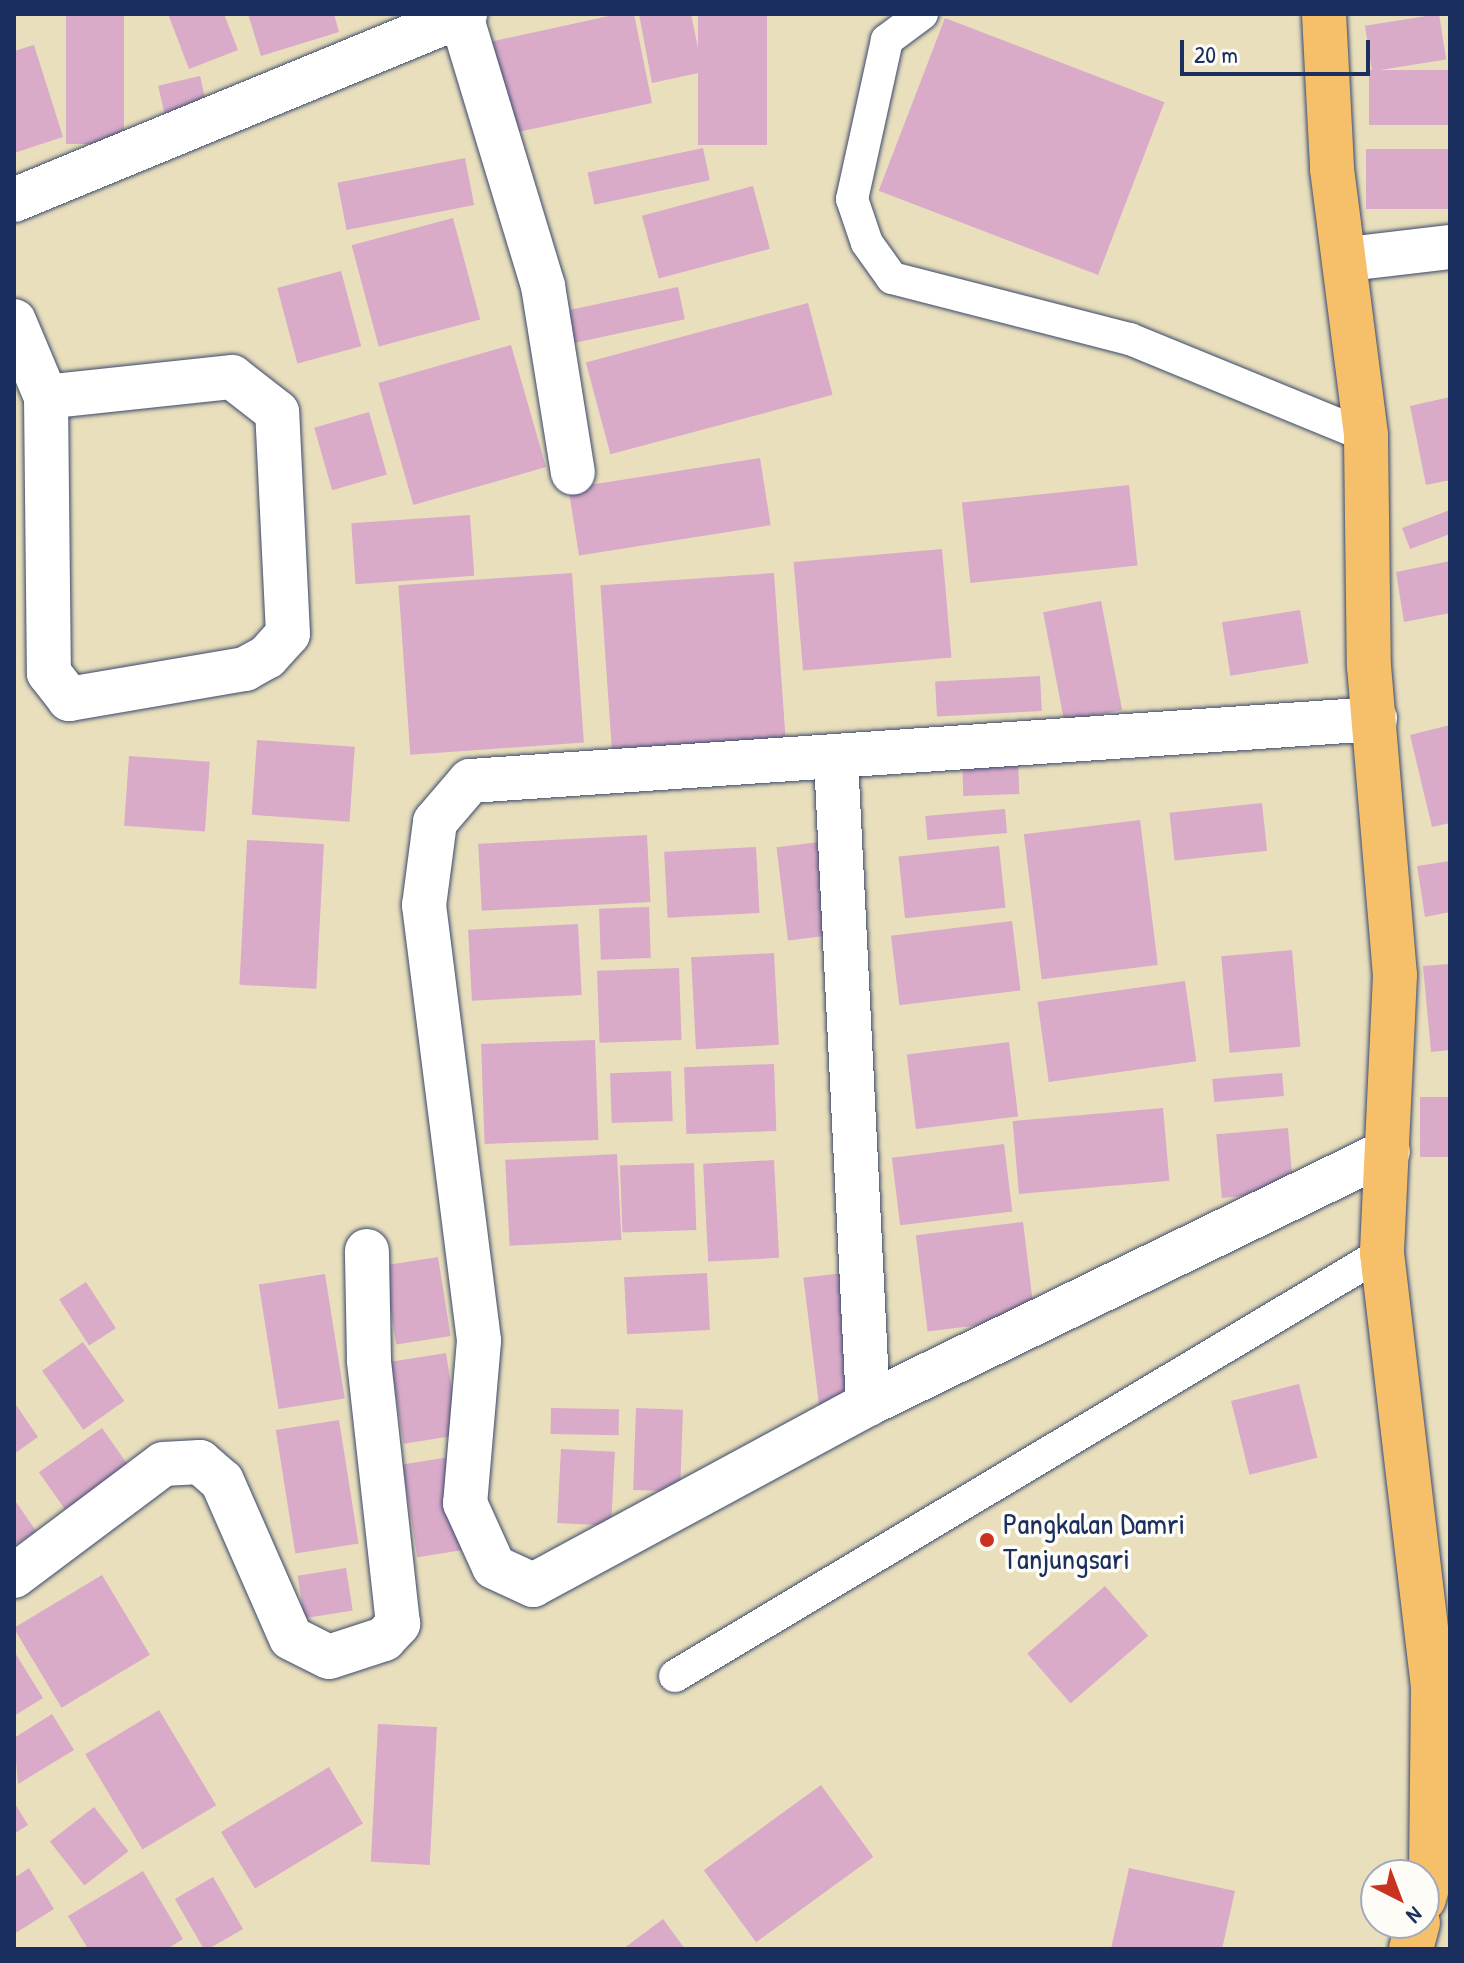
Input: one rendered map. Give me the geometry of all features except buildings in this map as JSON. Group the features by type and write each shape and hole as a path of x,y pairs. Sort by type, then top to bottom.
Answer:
{"highway":[{"path":"1324,14 1332,169 1348,259 1366,436 1375,719 1395,975 1382,1253 1442,1683 1432,1859"}],"street":[{"path":"14,200 463,15 543,286 573,473"},
{"path":"1348,259 1450,247"},
{"path":"14,321 46,397 45,648 49,673 69,699 245,669 267,657 288,634 277,412 232,377 46,397"},
{"path":"1375,719 836,759 470,781 435,822 424,905 479,1341 465,1503 494,1567 533,1585 868,1404 1388,1151"},
{"path":"836,759 868,1404"},
{"path":"14,1576 163,1464 200,1462 222,1481 291,1638 329,1657 384,1639 398,1624 369,1360 367,1251"}],"lane":[{"path":"922,14 887,40 852,199 867,243 892,278 1130,339 1366,436"},
{"path":"675,1676 1382,1253"}],"place":[{"name":"Pangkalan Damri Tanjungsari","path":"987,1540"}]}
